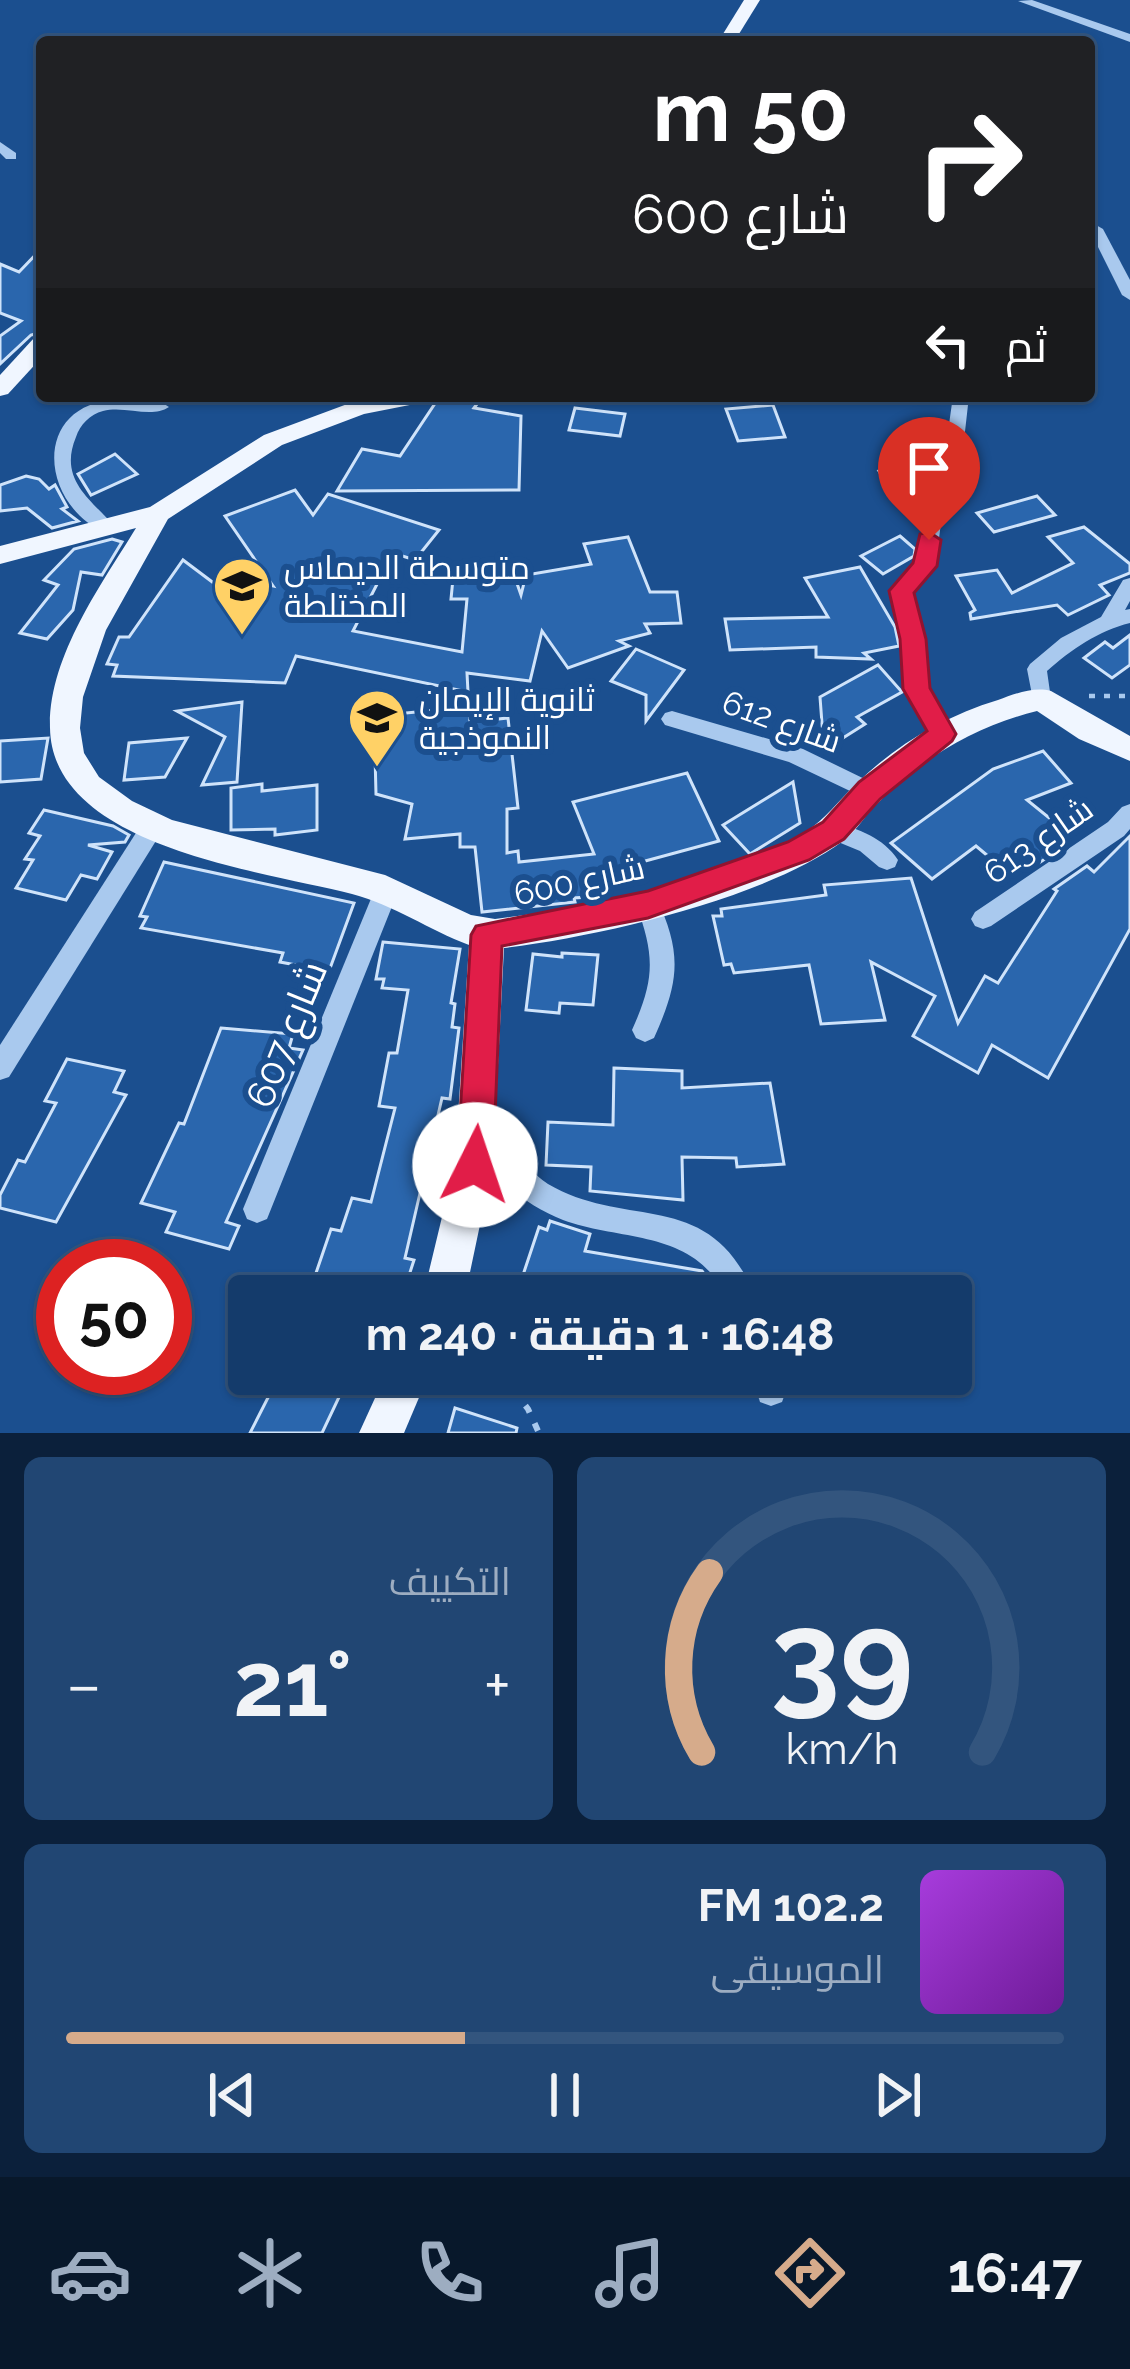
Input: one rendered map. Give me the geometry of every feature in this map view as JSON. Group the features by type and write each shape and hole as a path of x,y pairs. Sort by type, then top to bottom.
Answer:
{"main road":[{"path":"728,36 752,0"},
{"path":"0,388 36,349"},
{"path":"0,554 158,513 273,440 358,408 390,402"},
{"name":"شارع 600","path":"158,513 84,644 64,727 69,756 87,786 151,830 387,889 487,935 648,904 798,851 834,830 869,790 942,734 991,709 1041,699"},
{"path":"1041,699 1090,731 1130,748"},
{"path":"450,1275 470,1202 487,935"},
{"path":"381,1433 398,1395"}],"street":[{"path":"1024,1 1130,38"},
{"path":"1096,229 1130,295"},
{"path":"942,734 916,689 913,639 901,591 928,560 933,516 952,467 960,402"},
{"path":"106,527 84,509 62,479 59,459 71,425 95,408 161,407"},
{"path":"1041,699 1037,669 1070,642 1120,618 1130,584"},
{"name":"شارع 612","path":"672,719 795,755 869,790"},
{"name":"شارع 613","path":"982,919 1116,829 1130,813"},
{"path":"0,1068 151,830"},
{"path":"834,830 868,844 886,860"},
{"name":"شارع 607","path":"256,1209 387,889"},
{"path":"646,1030 666,986 668,965 648,904"},
{"path":"478,1124 514,1176 543,1197 699,1241 733,1275"}],"path":[{"path":"513,1395 532,1410 539,1433"}],"building":[{"path":"36,254 36,334 0,364 0,336 21,321 0,313 0,264 19,272"},
{"path":"436,402 478,402 474,408 521,416 519,490 337,491 362,449 400,456"},
{"path":"773,405 785,437 738,441 726,409"},
{"path":"575,408 625,414 620,436 569,430"},
{"path":"115,454 137,474 91,495 78,474"},
{"path":"926,462 935,476 932,483 891,491 879,471"},
{"path":"26,476 39,479 49,489 55,485 67,507 62,509 78,521 52,528 27,508 0,511 0,485"},
{"path":"295,490 313,515 328,494 439,530 415,560 393,553 353,631 462,652 467,599 451,599 454,568 512,569 521,595 526,575 591,564 584,544 628,537 650,592 677,592 681,623 645,624 650,633 619,641 629,646 568,668 542,631 530,681 467,673 468,692 296,656 285,683 113,676 117,665 107,664 119,637 129,637 183,560 215,584 222,574 273,586 225,516"},
{"path":"1037,496 1055,515 994,532 977,513"},
{"path":"1084,527 1130,564 1130,573 1100,585 1109,595 1068,615 1057,605 971,619 975,610 956,576 997,570 1012,593 1073,563 1048,537"},
{"path":"900,536 915,549 914,556 883,574 861,556"},
{"path":"112,539 122,542 102,575 81,572 73,610 47,639 20,633 58,585 44,580 74,549"},
{"path":"860,567 895,627 899,646 864,653 871,659 816,657 816,647 730,650 725,619 828,617 805,578"},
{"path":"1130,635 1130,665 1112,678 1084,658 1105,642 1113,648"},
{"path":"636,649 684,670 646,721 646,695 611,681"},
{"path":"878,665 902,692 857,717 865,724 824,750 820,697"},
{"path":"242,702 237,782 202,785 225,737 177,711"},
{"path":"469,707 470,722 508,718 518,808 507,809 507,853 518,851 519,862 594,854 573,802 687,773 719,841 590,876 589,897 574,898 575,902 482,912 475,847 460,847 460,834 405,839 412,804 376,794 374,716"},
{"path":"48,738 41,779 0,782 0,741"},
{"path":"187,738 165,777 124,780 129,743"},
{"path":"1043,751 1071,783 1027,800 1063,829 1052,838 1063,847 1030,869 1021,862 1007,872 976,846 932,879 891,843 993,769"},
{"path":"793,782 800,823 750,854 723,825"},
{"path":"262,784 262,791 317,785 317,830 275,835 275,829 231,830 231,788"},
{"path":"44,810 113,826 129,835 125,842 88,845 112,852 97,879 81,875 66,900 16,888 33,860 25,859 40,836 29,833"},
{"path":"1130,836 1130,929 1048,1078 992,1045 978,1073 913,1036 935,996 871,962 885,1020 821,1024 809,965 734,973 731,964 724,965 713,916 722,916 721,909 826,895 824,885 911,878 958,1023 985,976 998,983 1057,891 1054,889 1087,866 1094,872"},
{"path":"164,862 354,903 329,971 280,962 283,953 141,928 147,917 140,916"},
{"path":"383,942 460,949 451,1003 455,1004 452,1027 459,1028 450,1099 442,1098 405,1258 414,1260 409,1275 324,1275 316,1273 331,1229 341,1231 352,1198 371,1202 395,1108 379,1106 389,1053 397,1053 408,990 382,988 384,979 376,979"},
{"path":"562,953 598,955 593,1005 560,1003 559,1013 526,1010 533,954 562,957"},
{"path":"221,1028 293,1034 289,1048 303,1050 226,1222 239,1226 229,1249 166,1232 175,1212 141,1203 179,1123 184,1124"},
{"path":"67,1059 124,1071 114,1092 126,1095 56,1222 0,1208 0,1195 18,1160 25,1162 56,1103 45,1101"},
{"path":"614,1068 682,1071 682,1088 770,1083 784,1164 737,1167 736,1158 682,1157 683,1200 590,1191 591,1167 546,1165 548,1122 613,1125"},
{"path":"550,1221 590,1234 585,1251 705,1275 523,1275 539,1227 547,1230"},
{"path":"269,1395 340,1395 322,1433 250,1433"},
{"path":"455,1408 517,1428 516,1433 448,1433"}],"place":[{"name":"متوسطة الديماس المختلطة","path":"242,637"},
{"name":"ثانوية الإيمان النموذجية","path":"377,769"}],"route":[{"path":"475,1165 487,935 648,904 798,851 834,830 869,790 942,734 916,689 915,651 901,591 925,566 929,540"}]}
